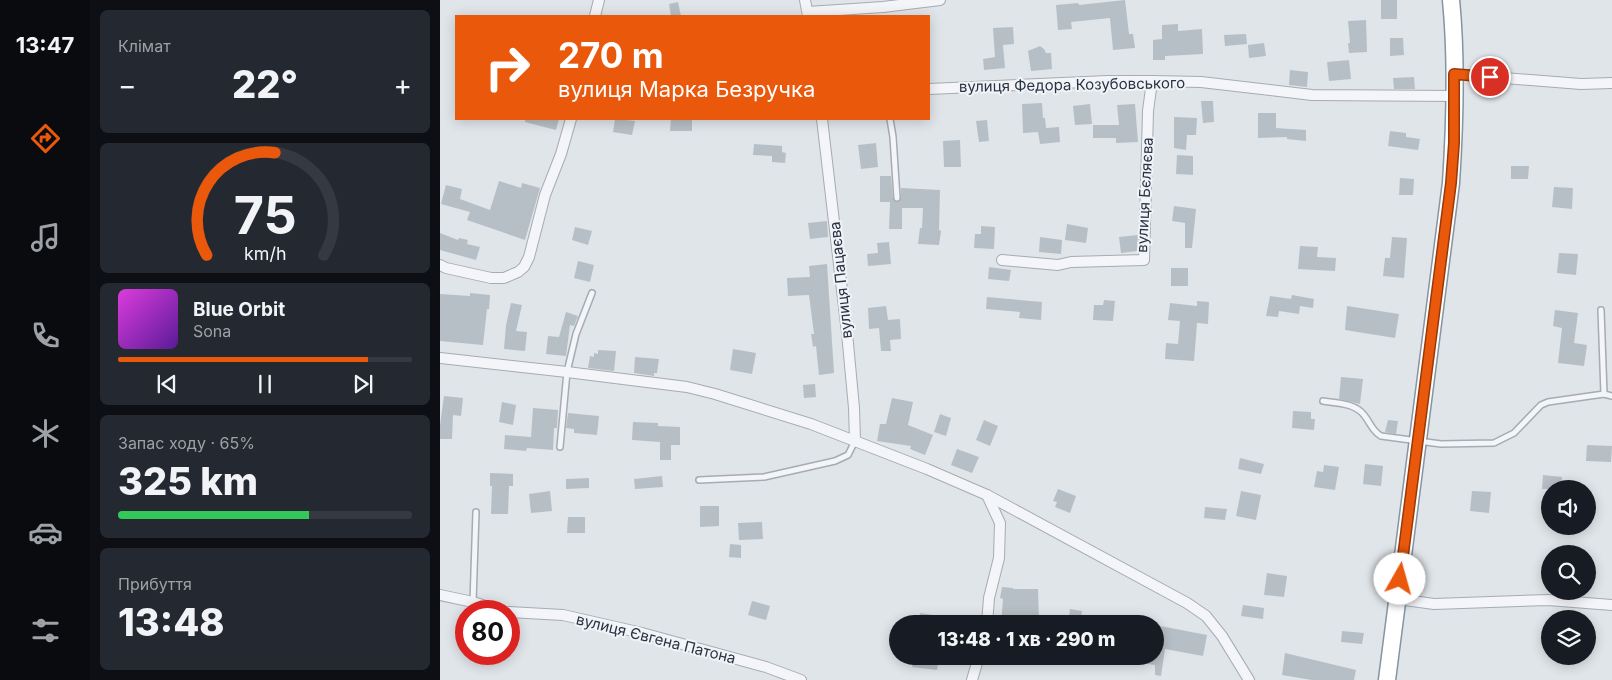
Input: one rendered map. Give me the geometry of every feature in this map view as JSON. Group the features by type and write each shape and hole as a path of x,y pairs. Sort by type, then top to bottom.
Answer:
{"highway":[{"path":"1387,680 1451,183 1454,143 1454,74 1451,0"}],"street":[{"path":"596,15 599,0"},
{"path":"805,0 808,14 940,0"},
{"path":"1454,74 1581,84 1612,83"},
{"name":"вулиця Федора Козубовського","path":"930,90 1108,81 1152,81 1201,82 1312,95 1454,96"},
{"name":"вулиця Бєляєва","path":"1002,260 1058,265 1071,262 1144,260 1148,111 1152,81"},
{"path":"440,265 491,278 512,276 524,266 529,257 545,195 561,154 571,120"},
{"name":"вулиця Пацаєва","path":"822,120 847,333 855,441"},
{"path":"440,358 688,387 812,424 855,441 988,495 1187,603 1206,616 1222,636 1249,680"},
{"path":"988,495 1000,523 999,558 989,598 988,615"},
{"path":"440,595 463,600"},
{"path":"1398,599 1434,604 1548,600 1612,605"},
{"name":"вулиця Євгена Патона","path":"520,613 563,616 642,634 766,667 801,680"},
{"path":"972,680 976,665"}],"lane":[{"path":"890,120 897,198"},
{"path":"560,447 567,372 576,334 592,293"},
{"path":"1602,310 1604,394"},
{"path":"1323,401 1357,408 1363,413 1374,431 1381,436 1441,444 1494,443 1514,433 1541,405 1548,402 1604,394 1612,396"},
{"path":"699,480 764,477 835,462 848,455 855,441"},
{"path":"472,600 476,512"}],"building":[{"path":"1125,0 1129,34 1133,34 1135,48 1113,50 1110,18 1071,22 1072,29 1058,30 1056,5 1078,3 1079,5"},
{"path":"1381,0 1397,0 1397,19 1381,19"},
{"path":"678,2 681,15 671,15 669,4"},
{"path":"1366,20 1367,52 1349,53 1348,21"},
{"path":"1178,24 1178,31 1202,29 1203,54 1165,56 1165,60 1153,60 1153,40 1162,39 1162,25"},
{"path":"1013,27 1014,44 1003,45 1005,68 984,70 983,59 995,57 993,28"},
{"path":"1246,34 1247,44 1225,46 1224,35"},
{"path":"1390,38 1403,38 1404,55 1390,56"},
{"path":"1264,43 1266,56 1249,58 1248,45"},
{"path":"1040,46 1046,53 1051,53 1052,69 1031,71 1028,51"},
{"path":"1349,60 1351,79 1329,81 1327,62"},
{"path":"1290,70 1308,72 1307,87 1289,85"},
{"path":"1414,77 1415,89 1394,89 1393,78"},
{"path":"1201,101 1213,101 1214,122 1203,123"},
{"path":"1042,103 1046,128 1059,127 1060,142 1040,144 1038,132 1023,133 1022,104"},
{"path":"1090,104 1092,124 1075,125 1073,106"},
{"path":"1135,104 1138,142 1116,143 1116,138 1093,138 1093,125 1119,125 1117,105"},
{"path":"1258,113 1276,113 1276,128 1306,130 1306,141 1287,139 1287,137 1258,138"},
{"path":"1174,117 1197,118 1196,135 1187,135 1186,150 1174,148"},
{"path":"525,120 559,120 556,130 525,122"},
{"path":"615,120 635,121 632,135 613,132"},
{"path":"671,120 692,120 692,131 670,131"},
{"path":"987,120 989,141 979,142 976,121"},
{"path":"1390,131 1406,133 1406,137 1420,139 1418,150 1388,146"},
{"path":"960,140 961,167 944,167 943,141"},
{"path":"876,143 878,167 861,169 858,145"},
{"path":"754,144 782,146 782,152 786,153 785,163 772,162 772,156 753,155"},
{"path":"1177,155 1193,156 1193,175 1176,174"},
{"path":"1511,166 1529,166 1528,179 1511,179"},
{"path":"880,176 891,176 893,198 896,202 899,202 901,199 901,188 940,190 939,230 941,231 939,245 918,244 920,228 922,228 923,208 902,208 902,229 889,229 890,202 880,202"},
{"path":"1400,178 1414,179 1413,195 1399,195"},
{"path":"499,181 521,188 522,183 540,188 525,240 467,220 470,212 441,204 446,185 462,189 460,199 490,210"},
{"path":"1554,187 1573,188 1572,209 1552,207"},
{"path":"1174,206 1196,209 1192,248 1185,248 1185,223 1172,221"},
{"path":"827,221 828,237 810,239 808,223"},
{"path":"1067,224 1088,228 1086,243 1065,240"},
{"path":"981,226 995,227 994,249 974,248 975,234 981,234"},
{"path":"575,227 592,231 588,245 572,240"},
{"path":"440,233 458,240 459,238 468,240 467,244 480,247 476,260 440,250"},
{"path":"1138,235 1137,251 1121,253 1119,237"},
{"path":"1040,237 1062,240 1061,254 1039,252"},
{"path":"1392,237 1407,238 1404,278 1383,276 1385,258 1390,258"},
{"path":"889,242 891,264 868,266 867,254 878,253 877,243"},
{"path":"1300,246 1318,247 1317,257 1336,258 1335,271 1298,269"},
{"path":"1559,253 1578,254 1576,275 1557,273"},
{"path":"578,261 594,265 590,282 574,278"},
{"path":"827,264 834,373 819,375 816,346 813,347 811,334 814,334 809,295 788,296 787,278 810,277 809,266"},
{"path":"989,267 1011,270 1009,281 988,279"},
{"path":"1171,268 1188,268 1188,286 1171,286"},
{"path":"470,293 490,295 483,345 440,341 440,294 470,296"},
{"path":"1292,295 1314,299 1313,308 1300,306 1299,314 1279,311 1278,317 1266,316 1270,296 1291,299"},
{"path":"987,297 1042,302 1041,320 1019,318 1020,312 986,309"},
{"path":"1104,300 1115,301 1113,321 1093,320 1094,305 1103,305"},
{"path":"1197,301 1209,302 1208,324 1197,323 1194,361 1165,359 1166,343 1178,344 1180,321 1168,320 1170,303 1197,306"},
{"path":"511,303 522,305 516,331 527,332 525,351 504,349 506,325"},
{"path":"886,306 888,320 900,319 901,339 890,340 891,351 881,351 879,328 869,329 868,308"},
{"path":"1347,306 1399,314 1395,338 1345,330"},
{"path":"1555,310 1578,313 1574,343 1587,345 1584,366 1558,363 1562,328 1553,326"},
{"path":"566,312 578,316 574,326 570,325 566,356 546,354 548,336 559,337"},
{"path":"733,349 756,353 752,374 730,370"},
{"path":"598,350 616,351 614,371 588,368 590,356 594,357 594,353 598,354"},
{"path":"635,357 659,359 657,373 654,373 654,376 634,373"},
{"path":"1341,377 1363,379 1360,404 1339,399"},
{"path":"815,384 816,397 804,398 803,385"},
{"path":"444,396 463,398 461,416 453,415 452,439 440,439"},
{"path":"892,398 913,402 908,425 933,435 925,455 910,449 911,446 877,441 880,424 886,424"},
{"path":"502,402 516,405 513,425 499,422"},
{"path":"533,408 558,410 557,428 554,428 553,450 527,448 526,451 504,449 505,435 531,437"},
{"path":"1293,411 1311,412 1311,419 1315,419 1314,430 1292,428"},
{"path":"568,413 599,416 597,435 574,433 574,429 566,428"},
{"path":"940,414 951,418 946,436 934,432"},
{"path":"984,420 998,426 990,446 976,440"},
{"path":"1388,420 1398,421 1396,434 1385,432"},
{"path":"633,422 658,423 658,426 680,427 680,445 671,445 671,460 660,460 660,442 632,440"},
{"path":"1587,445 1612,446 1611,462 1586,461"},
{"path":"957,449 979,457 972,473 951,465"},
{"path":"1240,458 1264,464 1261,474 1238,469"},
{"path":"1365,464 1383,466 1381,486 1363,484"},
{"path":"1324,465 1339,467 1335,490 1314,487 1317,471 1323,472"},
{"path":"490,473 513,474 513,486 509,486 508,514 491,514 492,486 490,486"},
{"path":"1543,475 1562,477 1562,480 1543,480"},
{"path":"662,476 663,487 635,489 634,479"},
{"path":"589,478 589,488 566,489 566,479"},
{"path":"1058,489 1076,496 1070,513 1055,507 1057,502 1053,501"},
{"path":"550,491 552,511 531,513 529,494"},
{"path":"1241,491 1261,495 1256,520 1236,516"},
{"path":"1472,491 1491,492 1489,513 1470,511"},
{"path":"700,506 719,506 719,526 700,527"},
{"path":"1205,507 1227,509 1225,520 1204,518"},
{"path":"568,517 585,517 585,533 567,533"},
{"path":"762,522 763,539 739,540 738,523"},
{"path":"730,544 741,545 741,558 729,557"},
{"path":"1267,573 1287,576 1284,597 1264,595"},
{"path":"1002,587 1038,589 1039,615 1002,615 1003,599 1000,598"},
{"path":"752,601 770,606 766,620 748,615"},
{"path":"1243,605 1264,608 1263,619 1241,616"},
{"path":"1070,609 1082,611 1081,615 1069,615"},
{"path":"1164,627 1207,635 1203,656 1165,649 1164,656"},
{"path":"1342,631 1364,633 1362,644 1341,642"},
{"path":"1285,653 1356,670 1354,680 1312,680 1282,675"},
{"path":"912,665 938,665 937,670 912,667"},
{"path":"1155,665 1163,665 1161,676 1155,675"}],"route":[{"path":"1400,579 1451,183 1454,143 1454,74 1490,77"}]}
